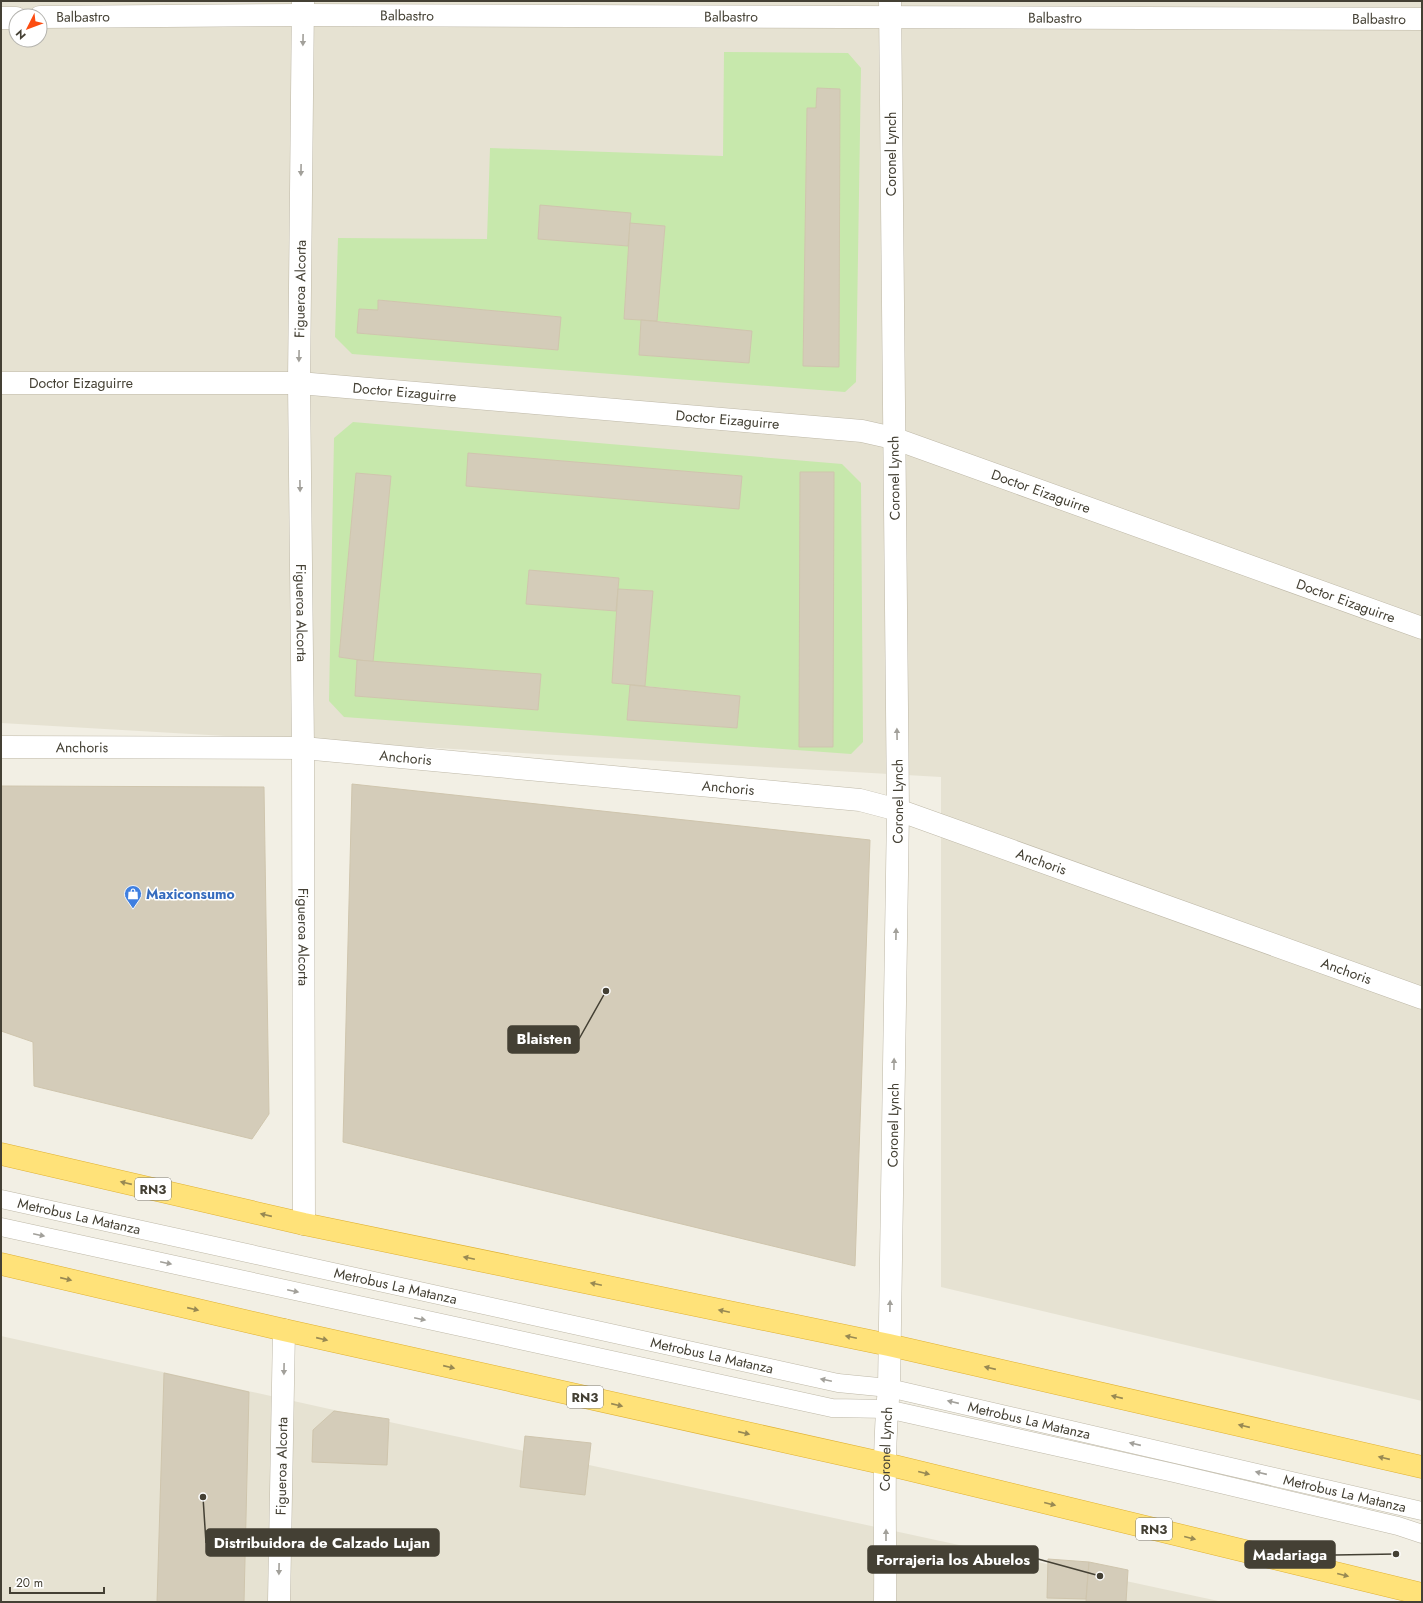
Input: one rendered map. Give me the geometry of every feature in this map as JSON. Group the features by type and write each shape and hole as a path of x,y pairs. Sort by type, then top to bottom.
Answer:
{"highway":[{"name":"RN3","path":"1,1154 304,1224 889,1345 1422,1467"},
{"name":"RN3","path":"1,1264 284,1330 886,1464 1422,1594"}],"street":[{"name":"Balbastro","path":"48,17 303,8 890,9 1422,19"},
{"name":"Figueroa Alcorta","path":"303,8 299,383 303,748 304,1224"},
{"name":"Coronel Lynch","path":"885,1602 886,1464 889,1388 898,810 890,9"},
{"name":"Doctor Eizaguirre","path":"1,383 299,383 862,431 894,438 1422,628"},
{"name":"Anchoris","path":"1,747 303,748 860,800 898,810 1422,998"},
{"name":"Figueroa Alcorta","path":"279,1602 284,1330"}],"lane":[{"name":"Metrobus La Matanza","path":"1,1199 838,1383 889,1388 1422,1510"},
{"name":"Metrobus La Matanza","path":"1,1227 832,1408 887,1409 1205,1480 1398,1526 1422,1534"}],"shaded area":[{"path":"1,1 1422,1 1422,1401 941,1287 941,777 1,723"},
{"path":"1,1 266,1 260,3"},
{"path":"1,1336 334,1410 1223,1602 1,1602"}],"green space":[{"path":"724,52 848,53 861,68 856,382 845,392 352,354 335,337 338,238 487,239 490,148 723,156","holes":["817,88 840,90 839,367 803,366 807,108 816,108","540,206 631,213 628,246 538,239","630,224 665,226 657,321 751,331 748,363 639,355 641,320 624,318","379,300 560,317 558,350 358,333 359,309 378,310"]},
{"path":"353,422 842,464 861,483 863,742 851,754 344,717 329,701 334,438","holes":["469,453 742,476 739,509 466,486","800,472 834,472 832,747 799,746","356,473 390,476 372,661 541,675 538,710 355,696 357,660 361,660 339,657","529,570 619,578 616,611 526,604","618,589 653,591 645,686 740,696 737,728 627,720 630,685 612,683"]}],"building":[{"path":"817,88 840,89 839,367 803,366 807,108 816,108"},
{"path":"540,205 631,213 628,246 538,239"},
{"path":"630,223 665,226 657,321 624,319"},
{"path":"378,300 561,317 558,350 357,333 359,309 378,310"},
{"path":"641,320 752,331 749,363 639,355"},
{"path":"468,453 742,476 739,509 466,486"},
{"path":"800,472 834,472 833,747 799,747"},
{"path":"356,473 391,476 373,662 339,657"},
{"path":"529,570 619,578 616,611 526,604"},
{"path":"618,589 653,591 645,686 612,683"},
{"path":"357,660 541,674 538,710 355,696"},
{"path":"630,685 740,696 737,728 627,720"},
{"path":"352,784 870,840 855,1266 343,1142"},
{"name":"Maxiconsumo","path":"1,786 264,787 269,1114 252,1139 34,1086 33,1042 1,1031"},
{"path":"164,1373 249,1392 244,1602 157,1602"},
{"path":"334,1411 389,1419 387,1465 312,1462 313,1430"},
{"path":"525,1436 591,1443 585,1495 520,1487"},
{"path":"1048,1559 1089,1562 1086,1599 1047,1598"},
{"path":"1089,1562 1128,1570 1126,1602 1086,1602"}],"place":[{"name":"Maxiconsumo","path":"133,909"},
{"name":"Blaisten","path":"606,991"},
{"name":"Distribuidora de Calzado Lujan","path":"203,1497"},
{"name":"Madariaga","path":"1396,1554"},
{"name":"Forrajeria los Abuelos","path":"1100,1576"}]}
